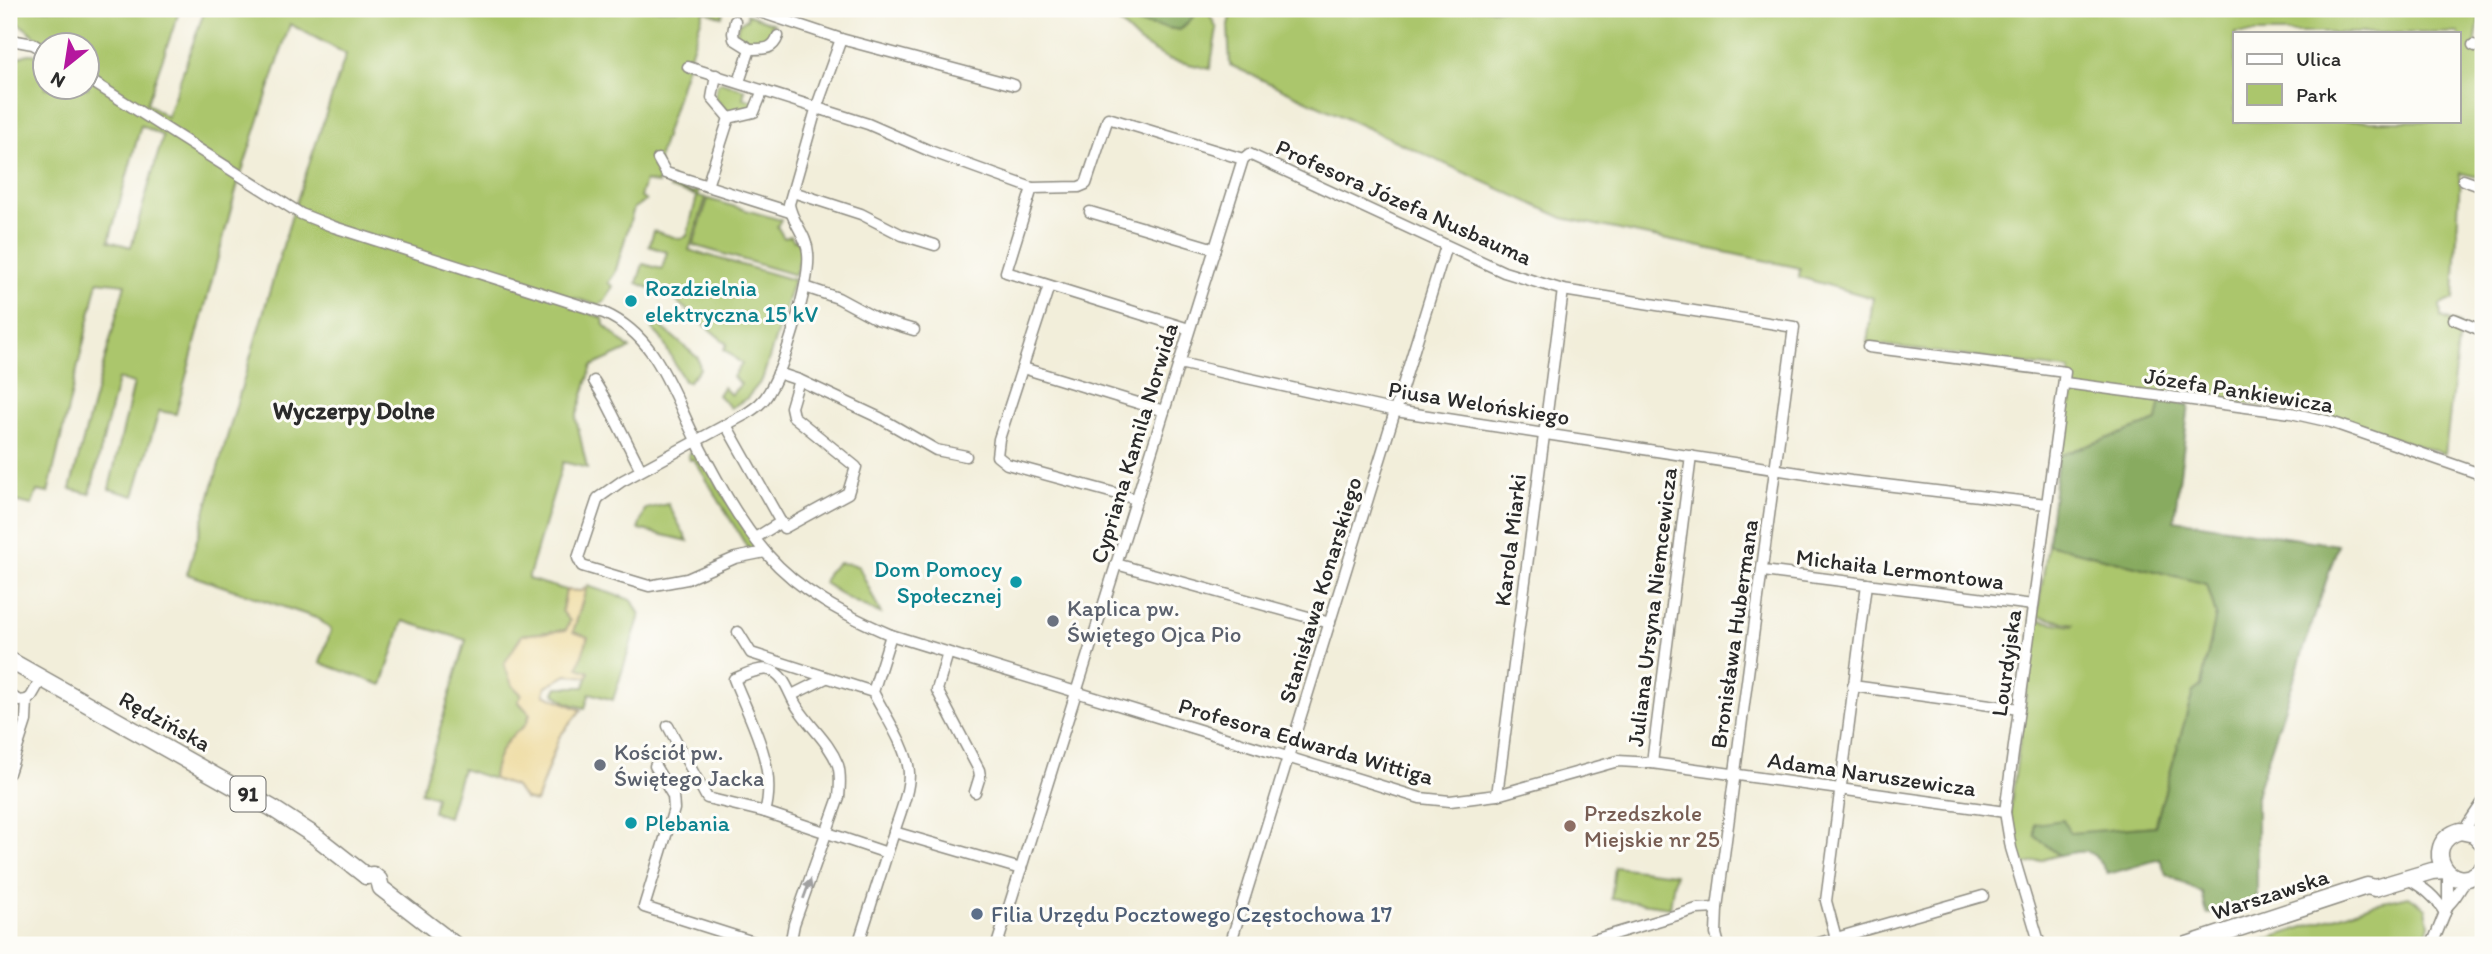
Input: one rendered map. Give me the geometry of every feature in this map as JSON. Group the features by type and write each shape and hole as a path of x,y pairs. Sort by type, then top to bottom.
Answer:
{"main road":[{"name":"Rędzińska","path":"9,660 272,807 366,876 367,884 373,889 381,888 455,945"},
{"path":"2477,873 2455,877 2446,871 2440,862 2440,852 2448,837 2460,831 2482,836"},
{"name":"Warszawska","path":"2367,886 2371,880 2430,860 2440,852"},
{"name":"Warszawska","path":"2187,945 2367,886 2375,888 2432,871 2446,871"}],"street":[{"path":"751,9 841,39 1014,85"},
{"path":"735,21 734,39 750,49 766,50 772,47 778,36"},
{"path":"765,552 735,558 687,579 649,586 582,566 578,558 598,498 641,470 726,425 760,404 769,393 805,287 809,264 807,244 790,212 789,204 817,106 841,39"},
{"path":"11,40 32,44"},
{"path":"739,82 750,49"},
{"path":"688,67 817,106 868,124 993,176 1032,188 1006,272 1189,329"},
{"path":"716,75 712,98 729,118"},
{"name":"Profesora Edwarda Wittiga","path":"102,88 301,214 334,227 596,310 623,323 650,349 696,441 735,509 765,552 797,582 833,608 891,635 1420,798 1450,801 1497,794 1618,761 1733,775"},
{"path":"729,118 754,112 763,89"},
{"path":"707,186 729,118"},
{"name":"Profesora Józefa Nusbauma","path":"1032,188 1079,187 1086,184 1108,118 1245,157 1256,156 1504,272 1563,290 1794,327"},
{"name":"Cypriana Kamila Norwida","path":"997,945 1245,157"},
{"path":"658,159 666,173 790,212"},
{"path":"2463,180 2483,187"},
{"path":"793,192 861,214 902,235 935,245"},
{"path":"1090,212 1215,248"},
{"name":"Stanisława Konarskiego","path":"1230,945 1447,246"},
{"path":"1049,286 999,439 997,456 1007,464 1136,499"},
{"path":"805,287 838,298 877,319 914,330"},
{"name":"Karola Miarki","path":"1497,794 1563,290"},
{"path":"2454,319 2483,331"},
{"name":"Bronisława Hubermana","path":"1719,945 1716,934 1717,908 1733,775 1763,571 1794,327"},
{"path":"1868,347 2065,372 2065,383"},
{"name":"Piusa Welońskiego","path":"1179,363 1396,411 1775,469 2046,504"},
{"path":"1023,368 1164,411"},
{"path":"778,373 880,418 936,450 966,456"},
{"path":"726,425 785,528 843,496 852,485 855,464 793,416 792,407 799,380"},
{"path":"594,381 641,470"},
{"name":"Józefa Pankiewicza","path":"2065,383 2291,413 2331,422 2483,475"},
{"name":"Lourdyjska","path":"2040,945 2011,848 2005,812 2065,383"},
{"name":"Juliana Ursyna Niemcewicza","path":"1651,763 1691,456"},
{"path":"755,538 781,522"},
{"path":"1116,564 1330,623"},
{"name":"Michaiła Lermontowa","path":"1763,571 2033,605"},
{"path":"1836,938 1826,901 1867,584"},
{"path":"738,632 751,653 873,692"},
{"path":"858,945 906,792 909,772 906,757 873,692 891,635"},
{"path":"948,653 937,690 979,770 975,792"},
{"path":"765,812 768,792 765,758 734,679 763,669 770,670 782,679 797,707 824,738 838,766 839,797 793,924 790,945"},
{"path":"9,694 19,701 27,700 32,697 42,678"},
{"path":"792,695 826,678"},
{"path":"1853,686 2019,709"},
{"path":"9,774 26,721 27,700"},
{"path":"668,726 707,798 765,812 887,853"},
{"path":"655,766 673,796 674,808 644,907 763,945"},
{"name":"Adama Naruszewicza","path":"1733,775 2005,812"},
{"path":"2460,831 2466,827 2483,802"},
{"path":"894,832 1021,869"},
{"path":"2446,871 2446,909"},
{"path":"2432,945 2446,909 2461,887 2477,873"},
{"path":"2408,879 2426,889 2446,909"},
{"path":"1812,945 1983,896"},
{"path":"1577,945 1698,909 1717,908"}],"green space":[{"path":"9,9 180,9 147,103 167,117 205,9 724,9 722,17 704,10 659,156 658,184 645,181 640,197 646,201 634,208 615,273 608,283 613,286 605,301 598,305 574,298 571,307 603,318 604,325 630,349 592,366 576,418 587,468 563,462 528,579 566,590 562,611 570,621 566,630 522,635 512,685 522,695 518,702 530,713 527,722 501,750 493,779 462,769 448,817 433,812 436,797 421,792 466,640 403,621 382,685 320,663 331,630 319,619 187,574 291,218 346,54 290,24 237,187 176,414 159,411 134,496 109,489 134,383 118,379 90,494 70,489 125,284 98,281 48,493 37,491 32,505 9,500 9,70 11,61 32,54 32,102 102,102 102,32 32,34 9,16","holes":["141,125 163,136 131,247 109,241"]},
{"path":"1105,9 1115,9 1136,23 1180,30 1201,9 1207,9 1217,29 1210,69 1168,59 1139,42"},
{"path":"1115,9 1201,9 1180,30 1136,23"},
{"path":"1232,9 2481,9 2474,51 2483,55 2483,154 2478,177 2460,173 2454,299 2440,305 2441,317 2460,325 2445,454 2305,411 2163,392 2157,421 2058,456 2070,370 1867,343 1873,298 1799,277 1800,268 1563,218 1230,65 1228,25"},
{"path":"747,14 774,24 771,27 775,36 771,44 752,45 737,35 737,29 747,19"},
{"path":"721,82 745,90 743,98 756,102 754,108 730,115 715,98 717,85"},
{"path":"672,179 673,187 694,193 697,187 698,196 706,198 689,250 794,280 762,380 747,398 731,408 718,395 723,387 731,395 741,384 733,377 742,364 724,349 727,344 662,289 659,292 637,283 643,264 662,269 667,252 649,246 654,231 680,239 687,236 697,196 670,188"},
{"path":"708,199 781,220 777,226 784,238 791,236 794,241 798,239 802,251 795,275 693,245"},
{"path":"657,323 698,358 700,369 688,382 684,381 661,338 652,329"},
{"path":"2161,400 2189,405 2174,520 2338,545 2257,792 2257,901 2207,914 2202,893 2166,874 2160,859 2108,874 2098,859 2088,852 2059,855 2035,836 2035,824 2063,820 2070,833 2155,826 2193,692 2201,686 2216,615 2207,584 2048,544 2058,456 2157,421"},
{"path":"692,450 698,454 756,547 754,551 750,552 697,464 688,457"},
{"path":"668,504 688,541 638,529 645,509"},
{"path":"2048,544 2207,584 2216,615 2201,686 2193,692 2155,826 2070,834 2035,824 2035,836 2059,855 2021,866 2011,828 2010,812 2036,620 2073,624 2037,616"},
{"path":"838,563 859,567 881,614 849,599 824,583 828,572"},
{"path":"587,586 632,600 640,615 613,700 590,693 585,708 568,703 554,693 557,687 584,687 589,672 578,668 573,632"},
{"path":"1615,867 1675,874 1670,907 1611,899"},
{"path":"2409,896 2426,908 2429,925 2422,945 2249,945 2374,904"}],"sand":[{"path":"587,586 573,632 588,637 578,668 589,672 588,677 567,675 546,687 544,694 581,710 559,737 536,802 525,799 514,786 493,779 501,750 525,725 530,714 518,701 522,695 512,685 504,664 522,635 566,630 570,621 562,611 566,590 581,591"}],"place":[{"name":"Rozdzielnia elektryczna 15 kV","path":"631,301"},
{"name":"Dom Pomocy Społecznej","path":"1016,582"},
{"name":"Kaplica pw. Świętego Ojca Pio","path":"1053,621"},
{"name":"Kościół pw. Świętego Jacka","path":"600,765"},
{"name":"Plebania","path":"631,823"},
{"name":"Przedszkole Miejskie nr 25","path":"1570,826"},
{"name":"Filia Urzędu Pocztowego Częstochowa 17","path":"977,914"}],"district":[{"name":"Wyczerpy Dolne","path":"354,411"}]}
